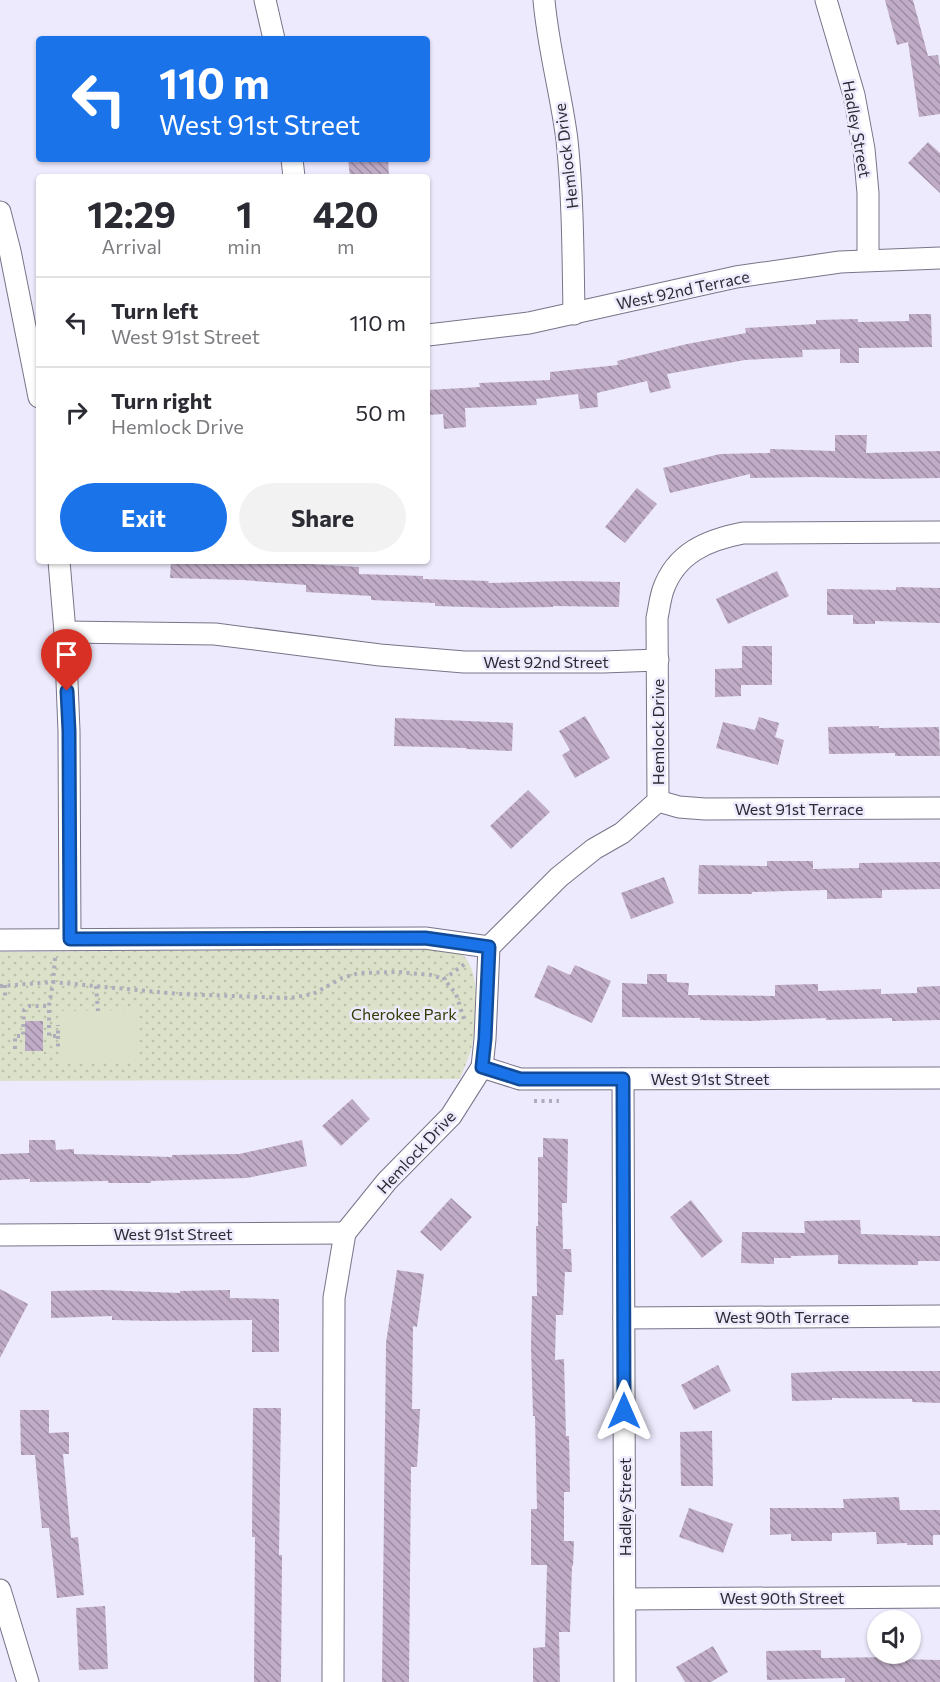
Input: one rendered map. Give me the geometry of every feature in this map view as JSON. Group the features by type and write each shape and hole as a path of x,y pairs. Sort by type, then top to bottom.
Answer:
{"street":[{"path":"266,0 273,36"},
{"name":"Hemlock Drive","path":"544,0 553,68 567,138 573,207 574,314"},
{"name":"Hadley Street","path":"826,0 854,95 864,148 868,193 868,261"},
{"path":"0,212 34,339 36,362"},
{"name":"West 92nd Terrace","path":"430,335 530,323 736,277 840,262 940,258"},
{"path":"658,660 657,618 663,590 672,572 694,549 720,537 743,533 940,532"},
{"path":"59,564 69,731 70,939"},
{"name":"West 92nd Street","path":"65,632 215,634 361,653 464,662 658,660"},
{"name":"Hemlock Drive","path":"333,1682 334,1298 345,1233 387,1181 451,1116 482,1067 489,947 559,877 594,849 622,833 658,801 658,660"},
{"name":"West 91st Terrace","path":"658,801 679,807 705,809 940,808"},
{"path":"0,940 425,938 489,947"},
{"name":"West 91st Street","path":"482,1067 520,1079 940,1078"},
{"name":"Hadley Street","path":"623,1079 625,1682"},
{"name":"West 91st Street","path":"0,1235 345,1233"},
{"name":"West 90th Terrace","path":"624,1318 940,1316"},
{"path":"0,1590 28,1682"},
{"name":"West 90th Street","path":"625,1599 940,1597"}],"path":[{"path":"444,979 489,947"},
{"path":"5,998 2,985 53,982 179,994 290,998 314,994 342,978 359,973 399,972 431,975 444,979 456,994 464,1016 464,1025"},
{"path":"53,982 49,1006 49,1036 58,1036"},
{"path":"96,986 98,1011"},
{"path":"15,1049 15,1036 23,1036 24,1010 29,1006 49,1006"},
{"path":"58,1025 58,1050"}],"green space":[{"name":"Cherokee Park","path":"441,949 458,952 466,959 475,983 476,1014 473,1043 460,1079 0,1081 0,952"},
{"path":"137,1010 138,1060 60,1061 60,1011"}],"building":[{"path":"885,0 913,0 928,56 938,55 940,114 919,117 908,42 897,45"},
{"path":"928,142 940,153 940,193 908,163"},
{"path":"348,162 388,162 389,174 350,174"},
{"path":"909,314 931,314 932,347 859,348 859,363 840,363 840,349 802,350 803,357 745,360 667,374 671,388 650,393 647,381 597,393 598,407 580,409 578,394 536,399 537,405 465,408 466,427 444,429 443,414 430,415 430,390 480,387 479,383 550,380 550,372 618,365 617,361 746,333 745,328 816,324 816,320 909,321"},
{"path":"835,435 867,435 866,453 940,451 940,478 750,478 750,474 670,493 663,468 720,454 770,453 770,449 835,451"},
{"path":"637,488 657,504 625,543 605,527"},
{"path":"171,564 309,564 359,567 359,574 423,576 423,579 489,581 488,583 620,582 619,607 499,608 435,606 435,603 371,600 371,596 306,592 306,585 170,578"},
{"path":"777,571 789,596 728,624 716,599"},
{"path":"896,587 940,588 940,623 875,621 875,624 853,624 853,615 827,615 827,589 896,590"},
{"path":"742,646 772,646 772,685 741,685 741,696 715,697 715,669 742,668"},
{"path":"585,716 610,758 575,778 562,755 570,750 559,731"},
{"path":"759,717 779,723 775,737 784,740 778,765 716,748 723,722 755,730"},
{"path":"395,718 513,723 512,751 394,746"},
{"path":"879,726 879,728 939,727 940,756 895,756 895,753 829,754 828,727"},
{"path":"528,790 550,812 511,849 490,826"},
{"path":"767,861 813,861 813,869 859,868 859,863 940,862 940,889 882,890 882,898 827,899 827,890 698,894 699,865 767,866"},
{"path":"664,877 674,903 631,919 621,893"},
{"path":"548,965 570,975 575,965 611,981 592,1023 534,997"},
{"path":"647,974 667,974 667,982 689,983 688,995 775,996 775,985 818,984 818,991 881,989 881,994 917,993 917,987 940,986 940,1020 892,1021 892,1018 826,1020 826,1018 751,1021 622,1017 622,983 647,984"},
{"path":"25,1021 43,1021 43,1051 25,1051"},
{"path":"352,1099 370,1119 341,1146 322,1126"},
{"path":"543,1138 568,1139 567,1203 562,1203 563,1249 571,1249 572,1272 565,1272 563,1315 556,1315 555,1360 564,1359 566,1436 569,1436 570,1492 564,1492 564,1541 574,1541 570,1632 559,1632 560,1682 533,1682 533,1648 545,1647 547,1565 531,1565 531,1509 537,1509 531,1346 532,1296 537,1296 538,1157 543,1157"},
{"path":"29,1140 55,1140 56,1150 74,1149 74,1154 172,1157 172,1155 239,1154 302,1140 307,1166 247,1178 151,1181 151,1183 0,1180 0,1154 29,1153"},
{"path":"451,1198 472,1217 441,1251 420,1232"},
{"path":"691,1200 723,1241 702,1258 670,1217"},
{"path":"860,1220 861,1234 940,1236 940,1261 918,1261 918,1265 838,1264 838,1255 774,1258 774,1264 741,1263 742,1232 805,1233 804,1221"},
{"path":"397,1270 424,1274 417,1327 413,1326 412,1409 420,1409 417,1467 411,1467 409,1682 382,1682 386,1343"},
{"path":"0,1289 28,1304 0,1358"},
{"path":"230,1290 230,1298 279,1299 279,1352 252,1352 252,1320 112,1320 112,1316 51,1318 51,1291 180,1293 180,1291"},
{"path":"718,1365 731,1391 694,1410 681,1385"},
{"path":"940,1371 940,1403 912,1402 912,1399 832,1398 832,1400 792,1401 791,1373"},
{"path":"253,1408 281,1408 279,1555 282,1555 281,1682 254,1682"},
{"path":"20,1410 49,1410 49,1433 69,1432 69,1454 63,1454 71,1538 78,1537 84,1595 57,1598 49,1528 42,1528 35,1455 21,1455"},
{"path":"712,1431 713,1486 681,1486 680,1432"},
{"path":"899,1497 900,1510 940,1510 940,1535 933,1535 933,1545 877,1544 876,1532 832,1533 832,1541 791,1541 791,1534 770,1535 770,1508 844,1508 843,1499"},
{"path":"689,1508 733,1524 723,1553 679,1537"},
{"path":"105,1606 108,1669 79,1670 76,1608"},
{"path":"713,1646 728,1672 711,1682 685,1682 676,1667"},
{"path":"821,1650 821,1658 867,1657 867,1664 921,1664 921,1660 940,1660 940,1682 845,1682 845,1678 767,1680 766,1651"}],"route":[{"path":"67,691 70,939 425,938 489,947 482,1067 520,1079 623,1079 624,1411"}]}
